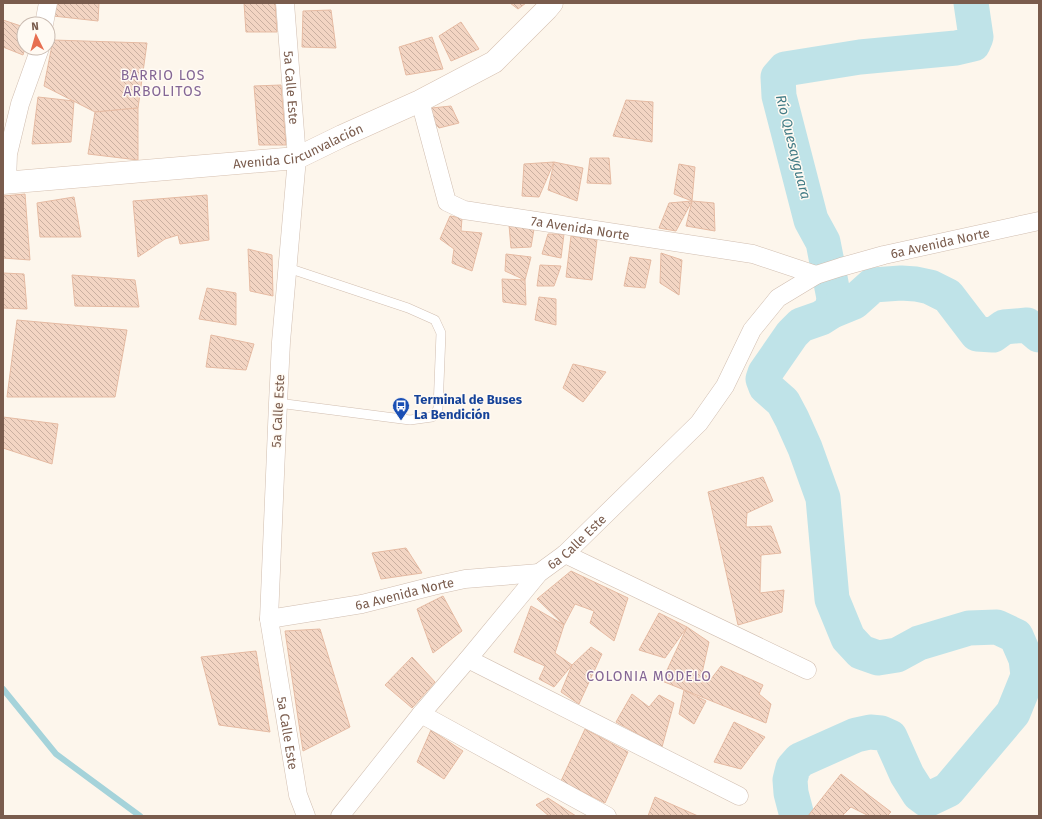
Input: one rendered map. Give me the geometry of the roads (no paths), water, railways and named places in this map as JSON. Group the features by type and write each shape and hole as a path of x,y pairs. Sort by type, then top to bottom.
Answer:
{"street":[{"path":"46,16 48,3"},
{"name":"5a Calle Este","path":"285,3 297,158 281,342 270,619 298,795 306,816"},
{"name":"Avenida Circunvalación","path":"5,183 297,158 420,101 494,62 552,3"},
{"path":"5,183 8,154 20,104 37,56"},
{"name":"7a Avenida Norte","path":"420,101 447,202 464,210 753,254 816,275"},
{"name":"6a Avenida Norte","path":"816,275 884,255 1039,221"},
{"name":"6a Calle Este","path":"340,816 421,714 539,573 565,554 699,424 725,386 752,330 778,298 816,275"},
{"path":"565,554 807,670"},
{"name":"6a Avenida Norte","path":"270,619 362,604 465,579 539,573"},
{"path":"468,659 739,796"},
{"path":"421,714 607,816"}],"lane":[{"path":"278,403 410,420 432,417 438,409 441,333 435,320 408,308 288,268"}],"waterway":[{"name":"Río Quesayguara","path":"832,311 834,298 823,242 811,220 779,96 778,77 785,69 860,57 956,48 973,44 976,37 971,3"},
{"path":"797,816 791,793 790,780 793,768 800,760 856,735 870,732 881,733 890,737 907,775 919,794 927,800 948,790 1013,713 1028,676 1026,659 1016,636 997,627 969,628 919,643 897,655 878,658 861,652 848,638 832,599 823,498 805,448 792,419 783,402 766,387 763,379 765,373 792,334 801,325 821,318 832,311 854,302 873,285 901,283 930,287 948,296 977,334 993,335 1004,327 1027,325 1039,335"},
{"path":"3,689 56,754 140,816"}],"place":[{"name":"Terminal de Buses La Bendición","path":"401,421"}],"district":[{"name":"BARRIO LOS ARBOLITOS","path":"163,84"},
{"name":"COLONIA MODELO","path":"649,676"}]}
